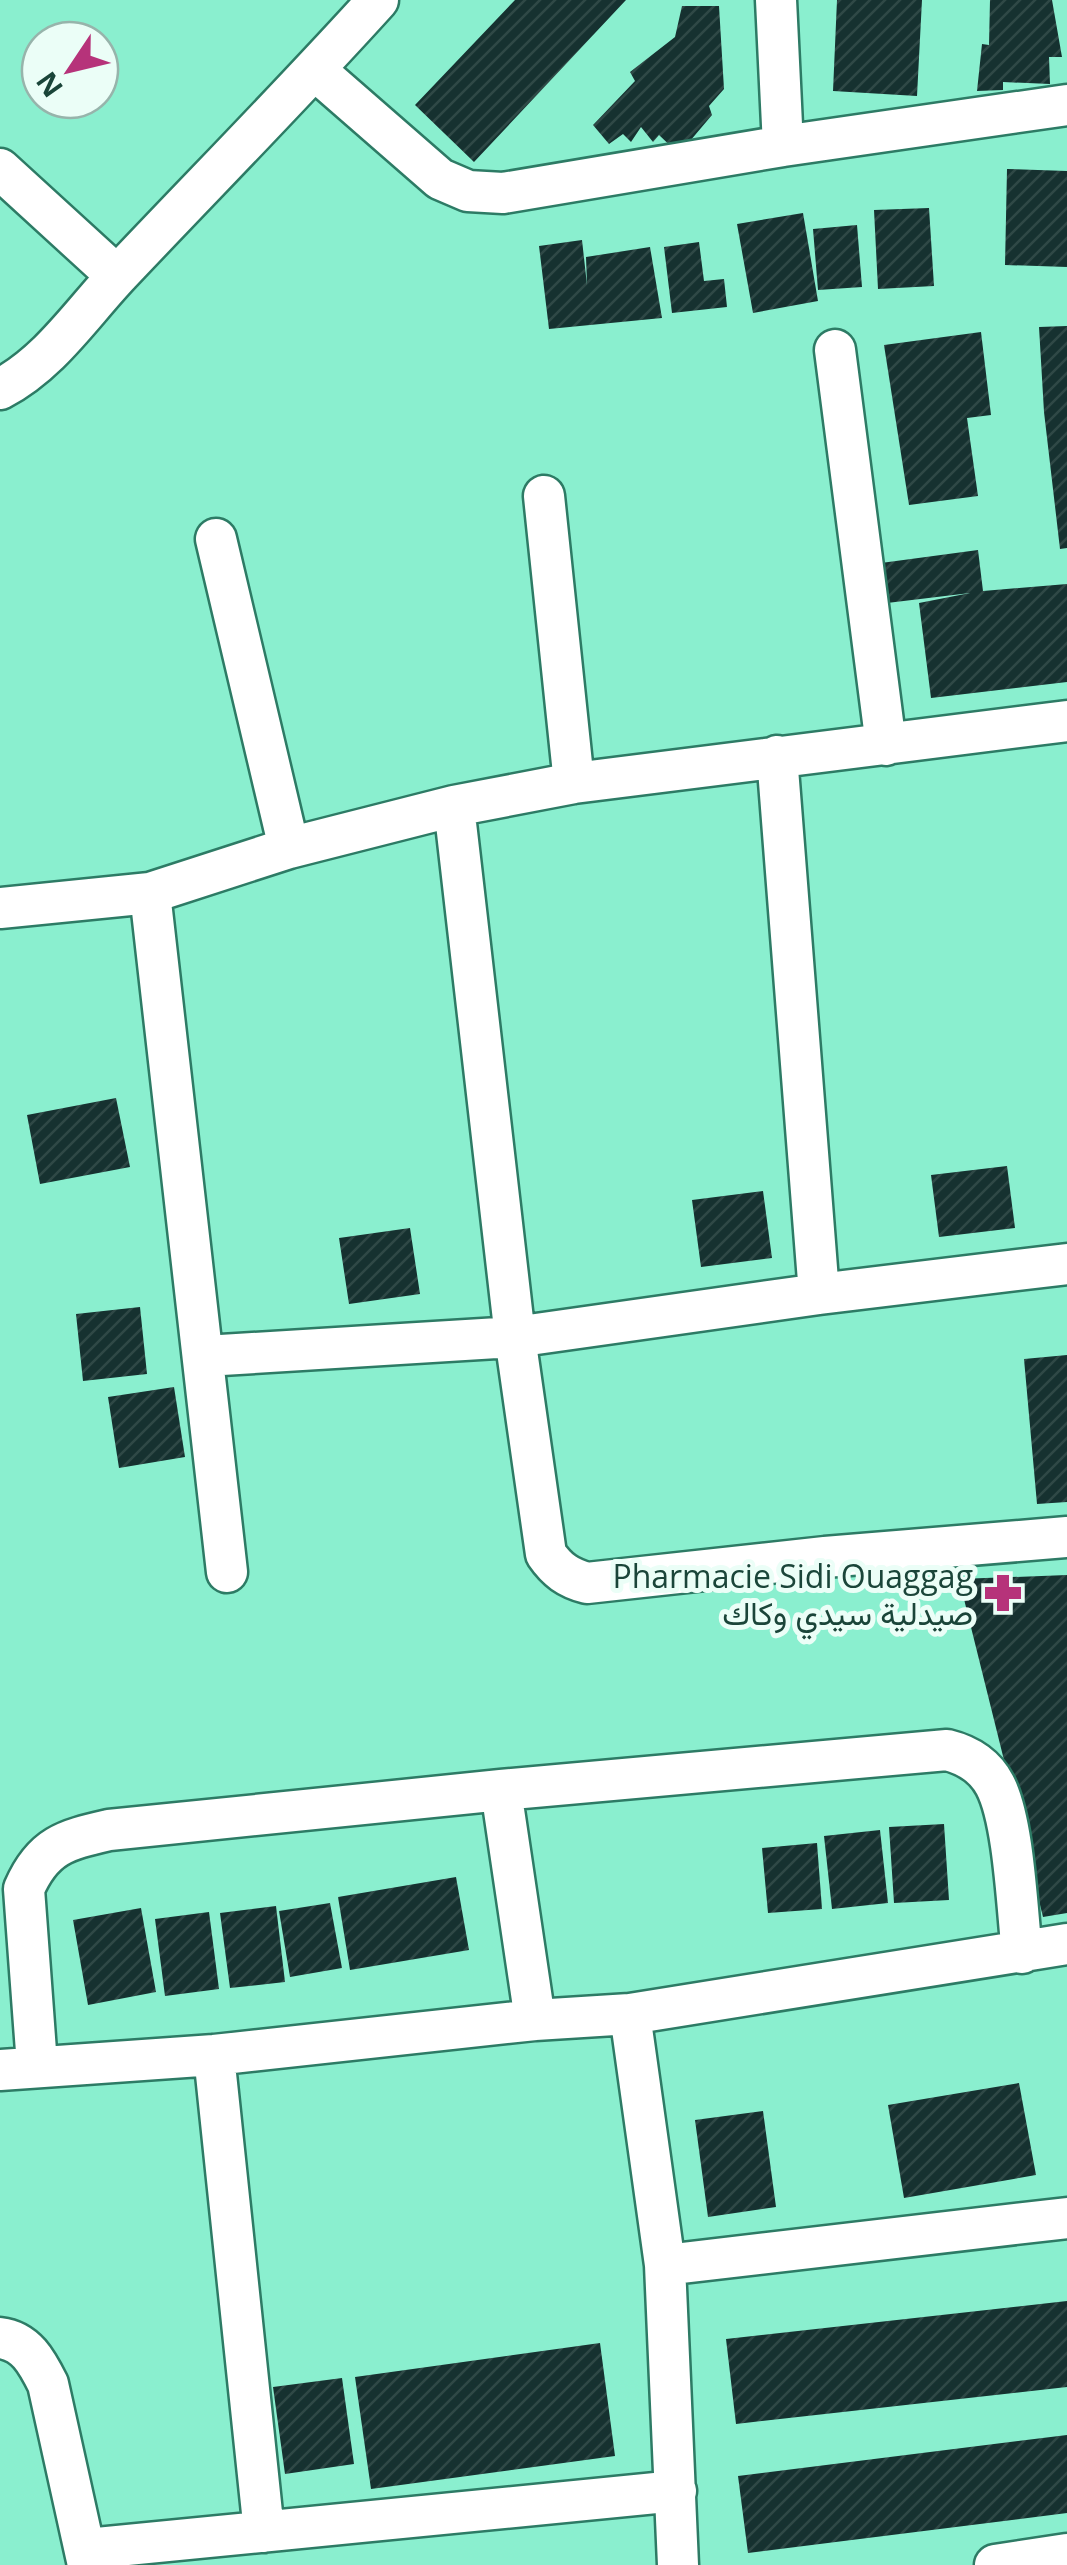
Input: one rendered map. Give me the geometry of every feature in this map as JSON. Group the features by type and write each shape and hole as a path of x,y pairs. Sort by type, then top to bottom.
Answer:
{"street":[{"path":"0,389 52,350 378,0"},
{"path":"776,0 782,146"},
{"path":"316,70 440,179 468,191 504,194 782,146 1067,105"},
{"path":"0,169 117,276"},
{"path":"835,350 886,745"},
{"path":"544,496 574,784"},
{"path":"216,539 289,848"},
{"path":"0,908 150,894 289,848 454,806 574,784 1067,721"},
{"path":"778,756 819,1294"},
{"path":"454,806 515,1337 546,1554 556,1568 586,1583 826,1556 1067,1537"},
{"path":"150,894 227,1572"},
{"path":"205,1356 515,1337 1067,1264"},
{"path":"1022,1953 1005,1810 986,1771 962,1754 946,1750 128,1828 64,1840 30,1873 24,1888 18,2068 214,2056 535,2020 630,2014 1022,1953 1067,1944"},
{"path":"501,1790 535,2020"},
{"path":"630,2014 666,2265 678,2565"},
{"path":"214,2056 264,2532"},
{"path":"666,2265 1067,2218"},
{"path":"0,2338 12,2340 34,2356 48,2384 88,2557 264,2532 676,2491"},
{"path":"995,2565 1067,2554"}],"building":[{"path":"515,0 626,0 474,162 415,105"},
{"path":"837,0 922,0 917,96 833,91"},
{"path":"990,0 1052,0 1062,57 1049,57 1050,84 1003,82 1003,90 977,91 982,44 989,45"},
{"path":"682,6 719,6 724,89 709,106 712,115 679,154 659,135 653,142 641,127 631,142 623,134 609,144 593,125 635,81 630,72 675,37"},
{"path":"1007,169 1067,171 1067,267 1005,265"},
{"path":"929,208 934,286 878,289 874,210"},
{"path":"803,213 818,301 753,313 737,224"},
{"path":"857,225 862,287 818,290 813,229"},
{"path":"582,240 587,285 586,257 650,247 662,318 549,329 539,246"},
{"path":"699,242 704,281 724,279 727,307 672,313 664,247"},
{"path":"1067,326 1067,548 1060,549 1044,412 1039,327"},
{"path":"981,332 991,415 967,418 978,496 909,505 884,345"},
{"path":"978,550 983,591 1067,584 1067,682 931,698 919,603 970,593 887,603 881,563"},
{"path":"116,1098 130,1167 40,1184 27,1115"},
{"path":"1007,1166 1015,1228 939,1237 931,1175"},
{"path":"763,1191 772,1258 701,1267 692,1200"},
{"path":"410,1228 420,1294 349,1304 339,1238"},
{"path":"140,1307 147,1374 83,1381 76,1314"},
{"path":"1067,1355 1067,1502 1037,1504 1024,1359"},
{"path":"174,1387 185,1457 119,1468 108,1397"},
{"path":"1067,1575 1067,1913 1043,1917 959,1579"},
{"path":"944,1824 949,1900 894,1903 889,1827"},
{"path":"880,1830 888,1903 832,1909 824,1836"},
{"path":"817,1843 822,1909 768,1913 762,1848"},
{"path":"456,1877 469,1950 350,1970 338,1897"},
{"path":"330,1903 342,1968 290,1977 279,1911"},
{"path":"276,1906 285,1982 230,1988 220,1913"},
{"path":"141,1908 156,1992 88,2005 73,1920"},
{"path":"209,1912 219,1989 165,1996 155,1919"},
{"path":"1019,2083 1036,2175 904,2198 888,2105"},
{"path":"763,2111 776,2207 708,2217 695,2120"},
{"path":"1067,2301 1067,2387 736,2424 726,2339"},
{"path":"600,2343 615,2456 371,2489 355,2377"},
{"path":"342,2378 354,2464 285,2474 273,2387"},
{"path":"1067,2435 1067,2513 748,2553 738,2476"}],"place":[{"name":"Pharmacie Sidi Ouaggag صيدلية سيدي وكاك","path":"1003,1593"}]}
